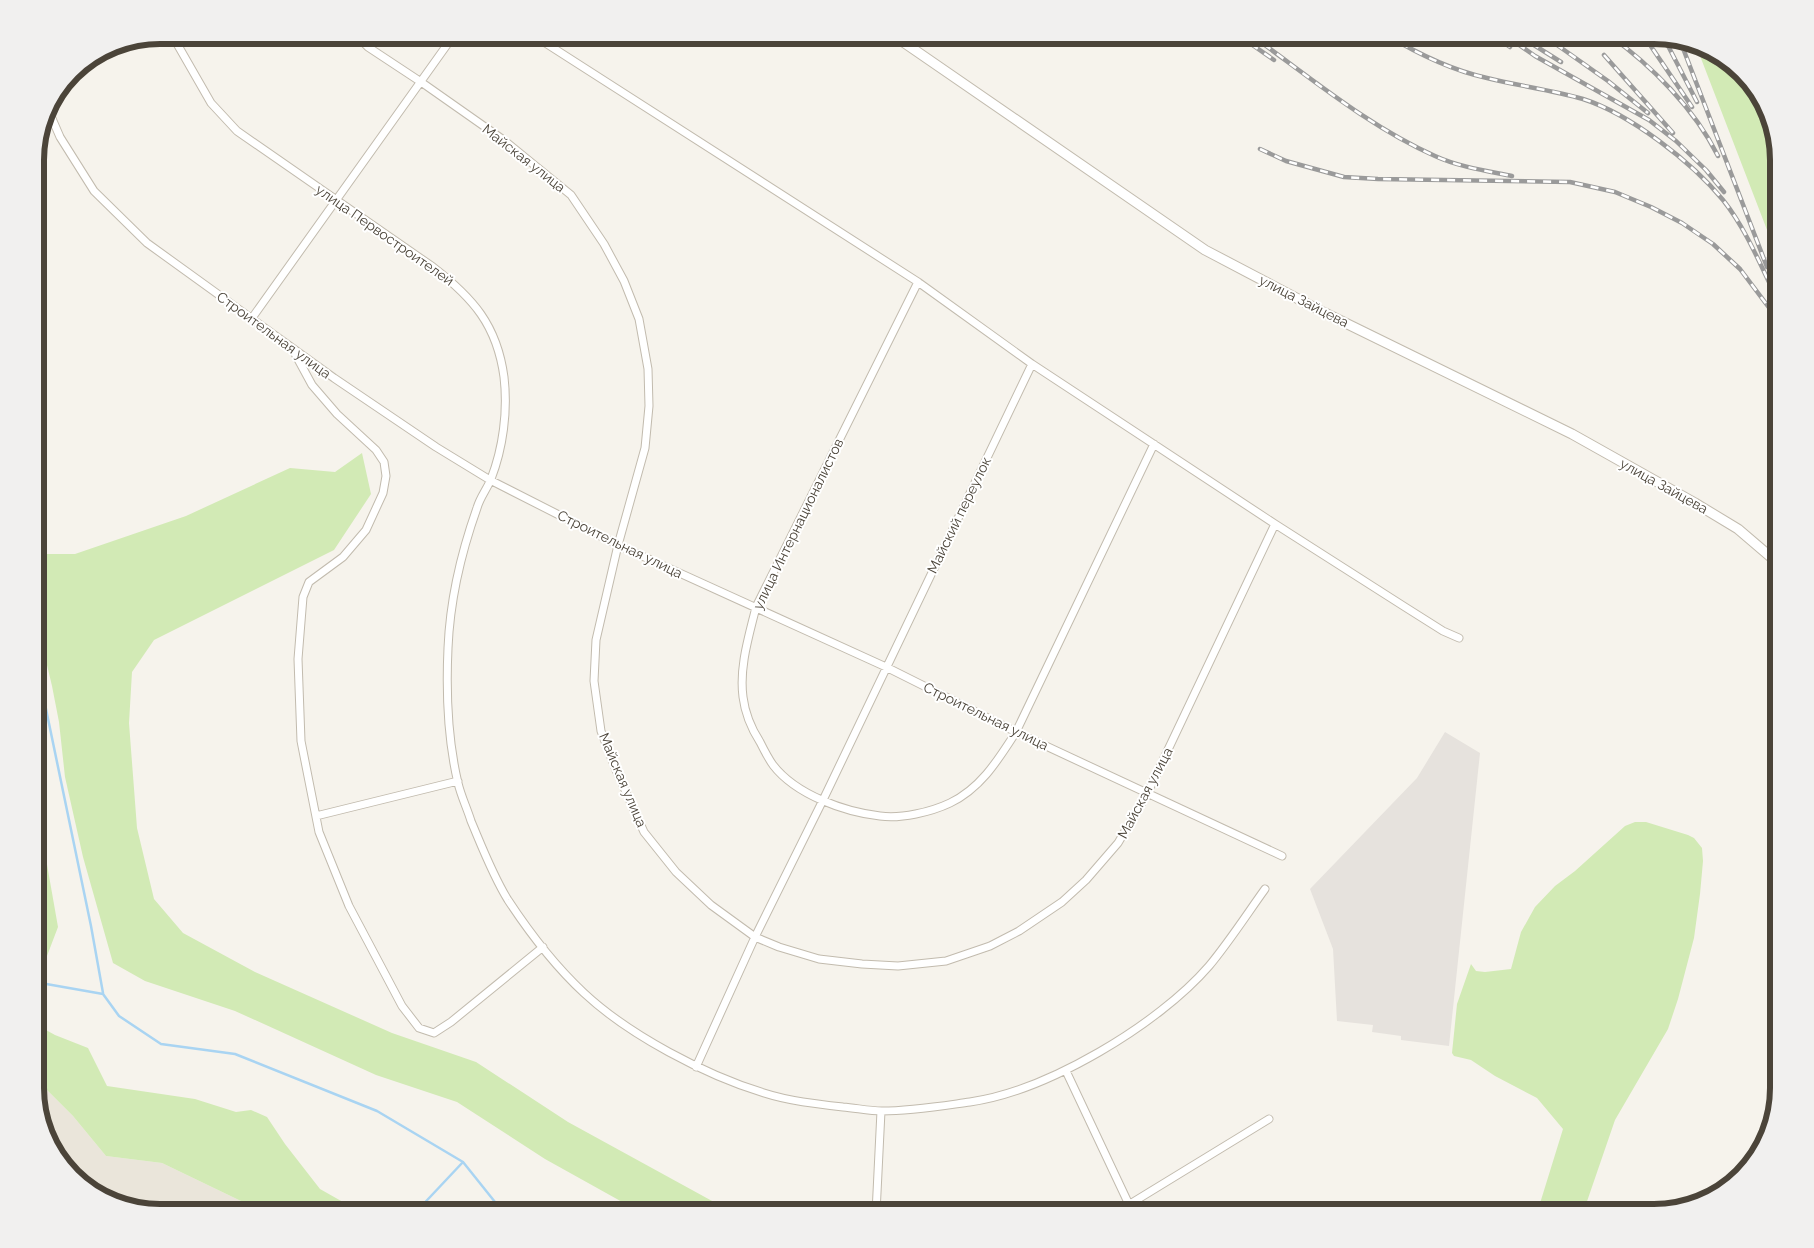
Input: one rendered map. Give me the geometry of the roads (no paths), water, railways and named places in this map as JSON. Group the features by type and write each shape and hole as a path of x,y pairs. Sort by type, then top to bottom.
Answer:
{"street":[{"name":"улица Первостроителей","path":"177,44 211,103 237,131 433,266 460,288 484,318 497,344 504,379 505,409 502,443 490,480 478,502 465,544 451,610 448,650 448,710 458,781 483,851 503,890 543,947 584,993 623,1023 696,1067 764,1093 813,1104 881,1111 926,1108 986,1100 1052,1077 1066,1070 1129,1033 1175,1000 1209,966 1265,889"},
{"name":"Майская улица","path":"365,44 505,141 571,195 604,244 624,281 638,319 648,369 649,406 645,448 618,545 596,640 594,681 602,731 616,770 644,832 676,872 711,905 755,937 779,947 819,959 898,966 946,961 990,946 1019,931 1062,902 1086,880 1118,843 1147,794 1275,524"},
{"path":"252,318 448,44"},
{"path":"547,44 918,282 1032,364 1275,524 1405,608 1459,638"},
{"name":"улица Зайцева","path":"906,44 1204,250 1323,312 1572,434 1738,529 1770,556"},
{"name":"Строительная улица","path":"52,118 60,137 94,192 147,244 292,348 436,447 490,480 618,545 886,667 1016,732 1282,856"},
{"name":"улица Интернационалистов","path":"918,282 756,607 746,646 742,676 743,698 750,726 774,766 796,786 823,800 845,808 882,817 919,814 951,803 976,786 993,769 1016,732 1154,444"},
{"path":"292,348 312,385 337,414 376,450 384,462 386,476 383,493 366,530 343,557 309,582 303,597 298,660 301,741 319,832 349,906 402,1006 419,1028 434,1033 451,1022 543,947"},
{"name":"Майский переулок","path":"696,1067 755,937 823,800 1032,364"},
{"path":"316,816 458,781"},
{"path":"1066,1070 1130,1204 1268,1119"},
{"path":"876,1204 881,1111"}],"waterway":[{"path":"44,699 103,993"},
{"path":"44,984 103,994 119,1016 161,1044 235,1054 377,1111 463,1162 497,1204"},
{"path":"423,1204 463,1162"}],"railway":[{"path":"1251,44 1274,60"},
{"path":"1263,44 1363,116 1410,144 1454,163 1512,176"},
{"path":"1402,44 1448,66 1474,75 1583,99 1601,106 1640,128 1695,170 1723,200 1747,237 1770,284"},
{"path":"1506,44 1510,47"},
{"path":"1518,44 1535,56 1649,120 1676,141 1706,170 1724,192"},
{"path":"1532,44 1561,62"},
{"path":"1556,44 1608,81 1648,113"},
{"path":"1621,44 1671,89 1697,121 1718,156"},
{"path":"1649,44 1692,107"},
{"path":"1668,45 1697,102"},
{"path":"1683,48 1767,267"},
{"path":"1604,55 1673,133"},
{"path":"1260,149 1286,161 1344,177 1570,182 1615,192 1651,207 1682,223 1713,244 1740,269 1770,309"}]}
